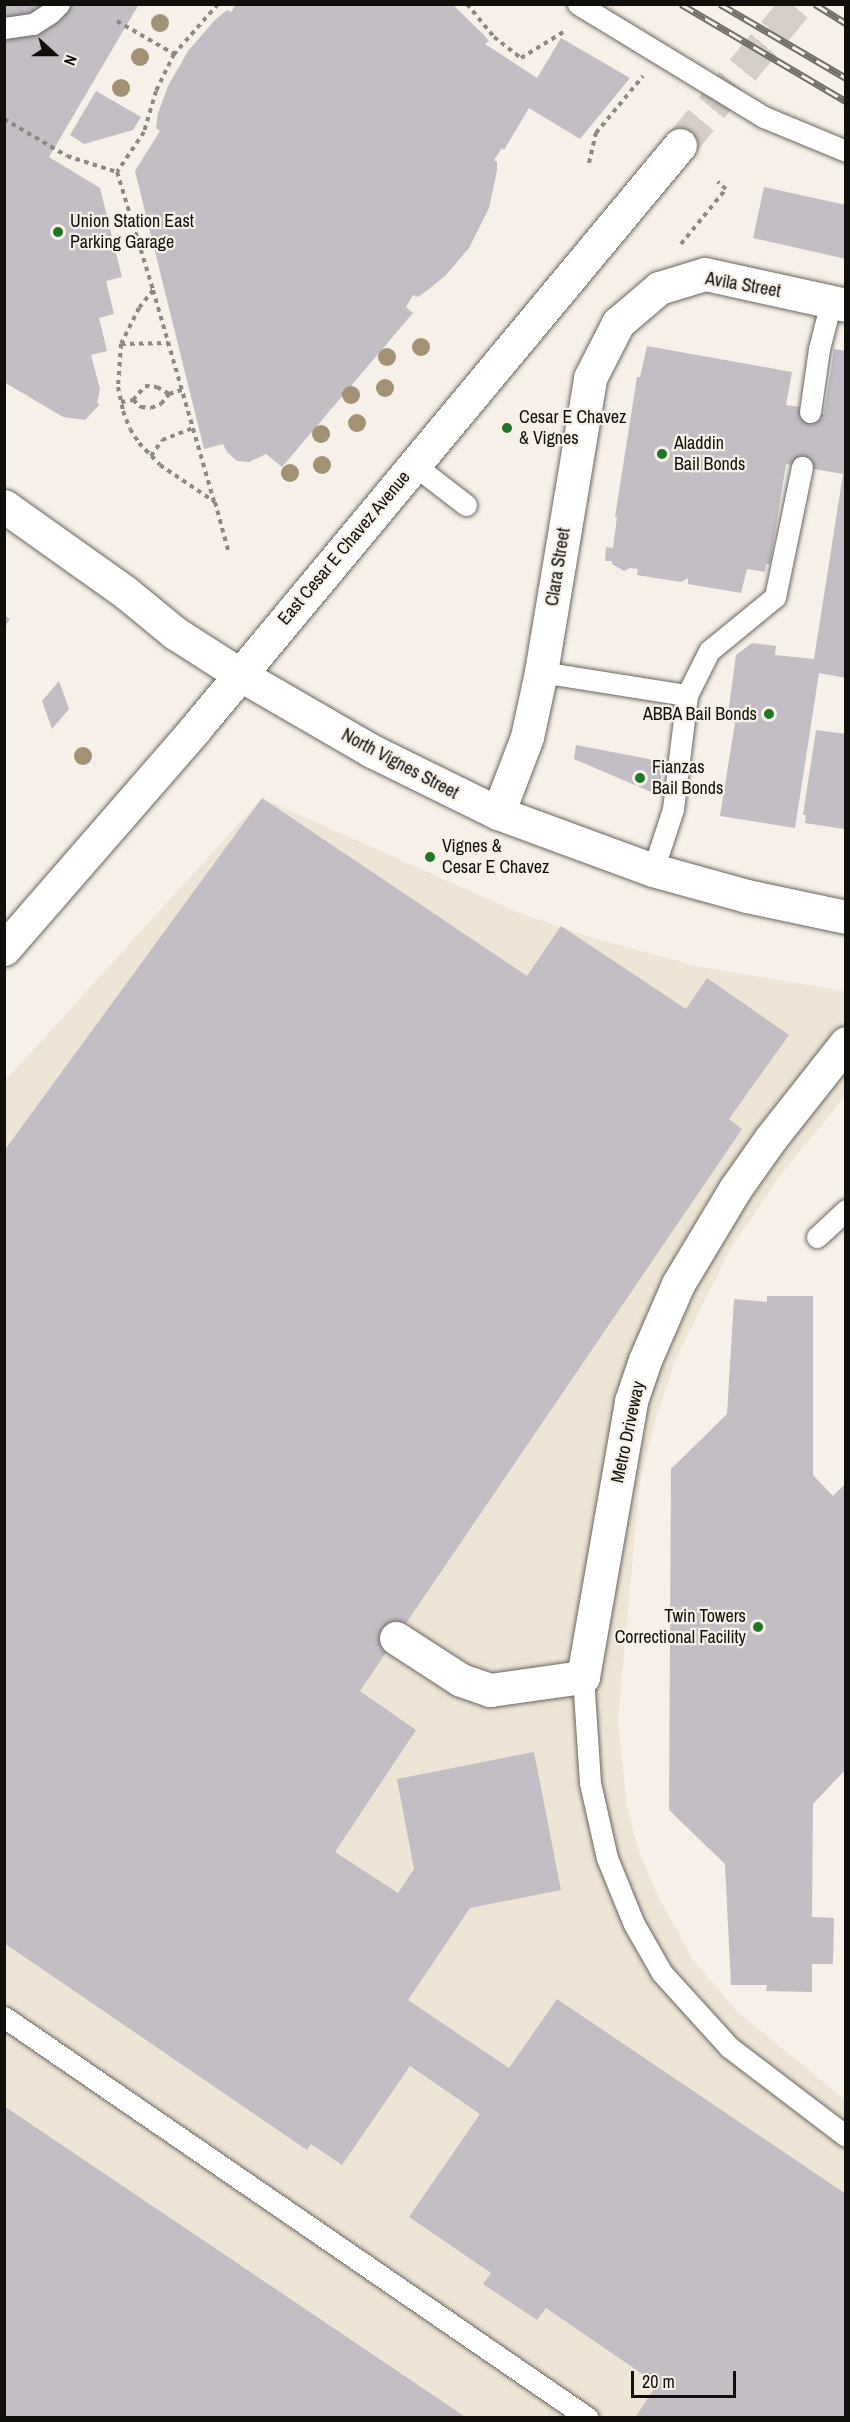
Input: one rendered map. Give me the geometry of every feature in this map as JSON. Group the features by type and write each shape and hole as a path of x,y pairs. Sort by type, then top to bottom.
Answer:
{"main road":[{"name":"East Cesar E Chavez Avenue","path":"4,949 239,674 680,145"},
{"name":"Avila Street","path":"618,323 659,288 705,274 838,303"},
{"name":"Clara Street","path":"498,813 527,737 541,672 590,378 618,323"},
{"name":"North Vignes Street","path":"4,506 125,592 175,633 239,674 372,751 498,813 652,870 724,891 846,917"},
{"name":"Metro Driveway","path":"583,1677 631,1401 645,1360 678,1284 735,1189 771,1138 846,1043"},
{"path":"396,1638 461,1680 490,1690 583,1677"}],"lane":[{"path":"4,28 33,24 50,14 59,4"},
{"path":"578,4 764,117 846,151"},
{"path":"810,412 819,350 838,303"},
{"path":"413,464 466,505"},
{"path":"652,870 673,809 687,695 709,651 775,597 802,467"},
{"path":"541,672 687,695"},
{"path":"817,1237 846,1210"},
{"path":"583,1677 590,1783 607,1858 634,1924 662,1973 729,2047 846,2136"},
{"path":"4,2017 588,2418"}],"path":[{"path":"117,172 144,132 156,91 174,54 218,4"},
{"path":"467,4 494,37 521,58 569,28"},
{"path":"117,21 174,54"},
{"path":"589,163 596,133 646,72"},
{"path":"4,119 67,156 117,172"},
{"path":"117,172 228,550"},
{"path":"698,225 726,189 718,182"},
{"path":"153,290 139,308 121,344 118,387 121,402 130,429 151,456 182,481 215,502"},
{"path":"121,344 168,343"},
{"path":"121,402 133,400 145,386 157,387 169,394"},
{"path":"133,400 141,407 151,408 161,404 169,394 182,390"},
{"path":"151,456 162,440 193,428"}],"shaded area":[{"path":"262,798 517,912 586,936 700,967 845,991 845,1096 779,1177 732,1246 676,1358 655,1421 640,1480 618,1720 627,1807 640,1855 658,1896 693,1960 738,2012 845,2100 845,2417 5,2417 4,1082"}],"building":[{"name":"Union Station East Parking Garage","path":"4,4 139,4 49,157 100,188 122,277 106,281 114,314 99,318 107,351 91,355 100,389 97,403 100,404 85,420 63,417 4,382"},
{"path":"236,4 452,4 489,41 485,44 537,78 561,38 630,78 580,139 529,108 504,150 502,148 494,160 497,162 497,171 489,208 469,248 446,275 418,297 413,295 406,307 413,313 282,467 266,454 249,462 237,461 227,452 223,444 204,449 135,171 160,131 156,128 158,113 168,86 188,51 214,21 227,10 231,12"},
{"path":"96,91 141,117 133,130 84,144 70,135"},
{"path":"764,187 846,205 846,259 753,238"},
{"path":"647,346 792,372 786,405 800,407 799,410 824,414 834,349 846,351 846,678 819,673 795,828 720,816 735,723 727,721 736,655 752,643 776,646 775,655 814,659 843,474 786,464 770,564 766,564 765,572 747,569 741,593 688,584 688,578 681,582 637,575 638,569 630,568 624,571 612,564 612,561 605,561 606,547 613,548 617,517 615,517 637,377 640,377"},
{"path":"4,615 10,619 4,628"},
{"path":"59,681 69,709 52,729 42,701"},
{"path":"816,730 846,734 844,829 805,823 806,815 803,815"},
{"name":"Fianzas Bail Bonds","path":"576,745 664,762 658,795 574,759"},
{"path":"262,798 527,976 561,926 686,1009 707,978 789,1035 729,1119 742,1129 360,1691 416,1730 335,1852 398,1893 414,1869 397,1779 534,1752 561,1890 470,1908 408,2000 509,2068 557,1999 846,2194 846,2418 635,2418 657,2384 546,2308 537,2320 483,2284 491,2273 409,2217 480,2114 410,2066 342,2165 311,2144 307,2150 4,1943 4,1151"},
{"name":"Twin Towers Correctional Facility","path":"767,1296 813,1296 813,1475 833,1496 846,1483 846,1769 813,1804 812,1917 834,1918 833,1964 812,1964 812,1992 766,1991 767,1985 731,1985 725,1864 669,1810 671,1469 727,1414 734,1299 767,1302"},
{"path":"4,2106 467,2418 4,2418"}],"tunnel":[{"path":"680,145 797,4"}],"railway":[{"path":"681,4 846,101"},
{"path":"720,4 846,78"},
{"path":"815,4 846,23"}],"place":[{"name":"Union Station East Parking Garage","path":"58,232"},
{"name":"Cesar E Chavez & Vignes","path":"507,428"},
{"name":"Aladdin Bail Bonds","path":"662,454"},
{"name":"ABBA Bail Bonds","path":"769,714"},
{"name":"Fianzas Bail Bonds","path":"640,778"},
{"name":"Vignes & Cesar E Chavez","path":"430,857"},
{"name":"Twin Towers Correctional Facility","path":"758,1627"}]}
